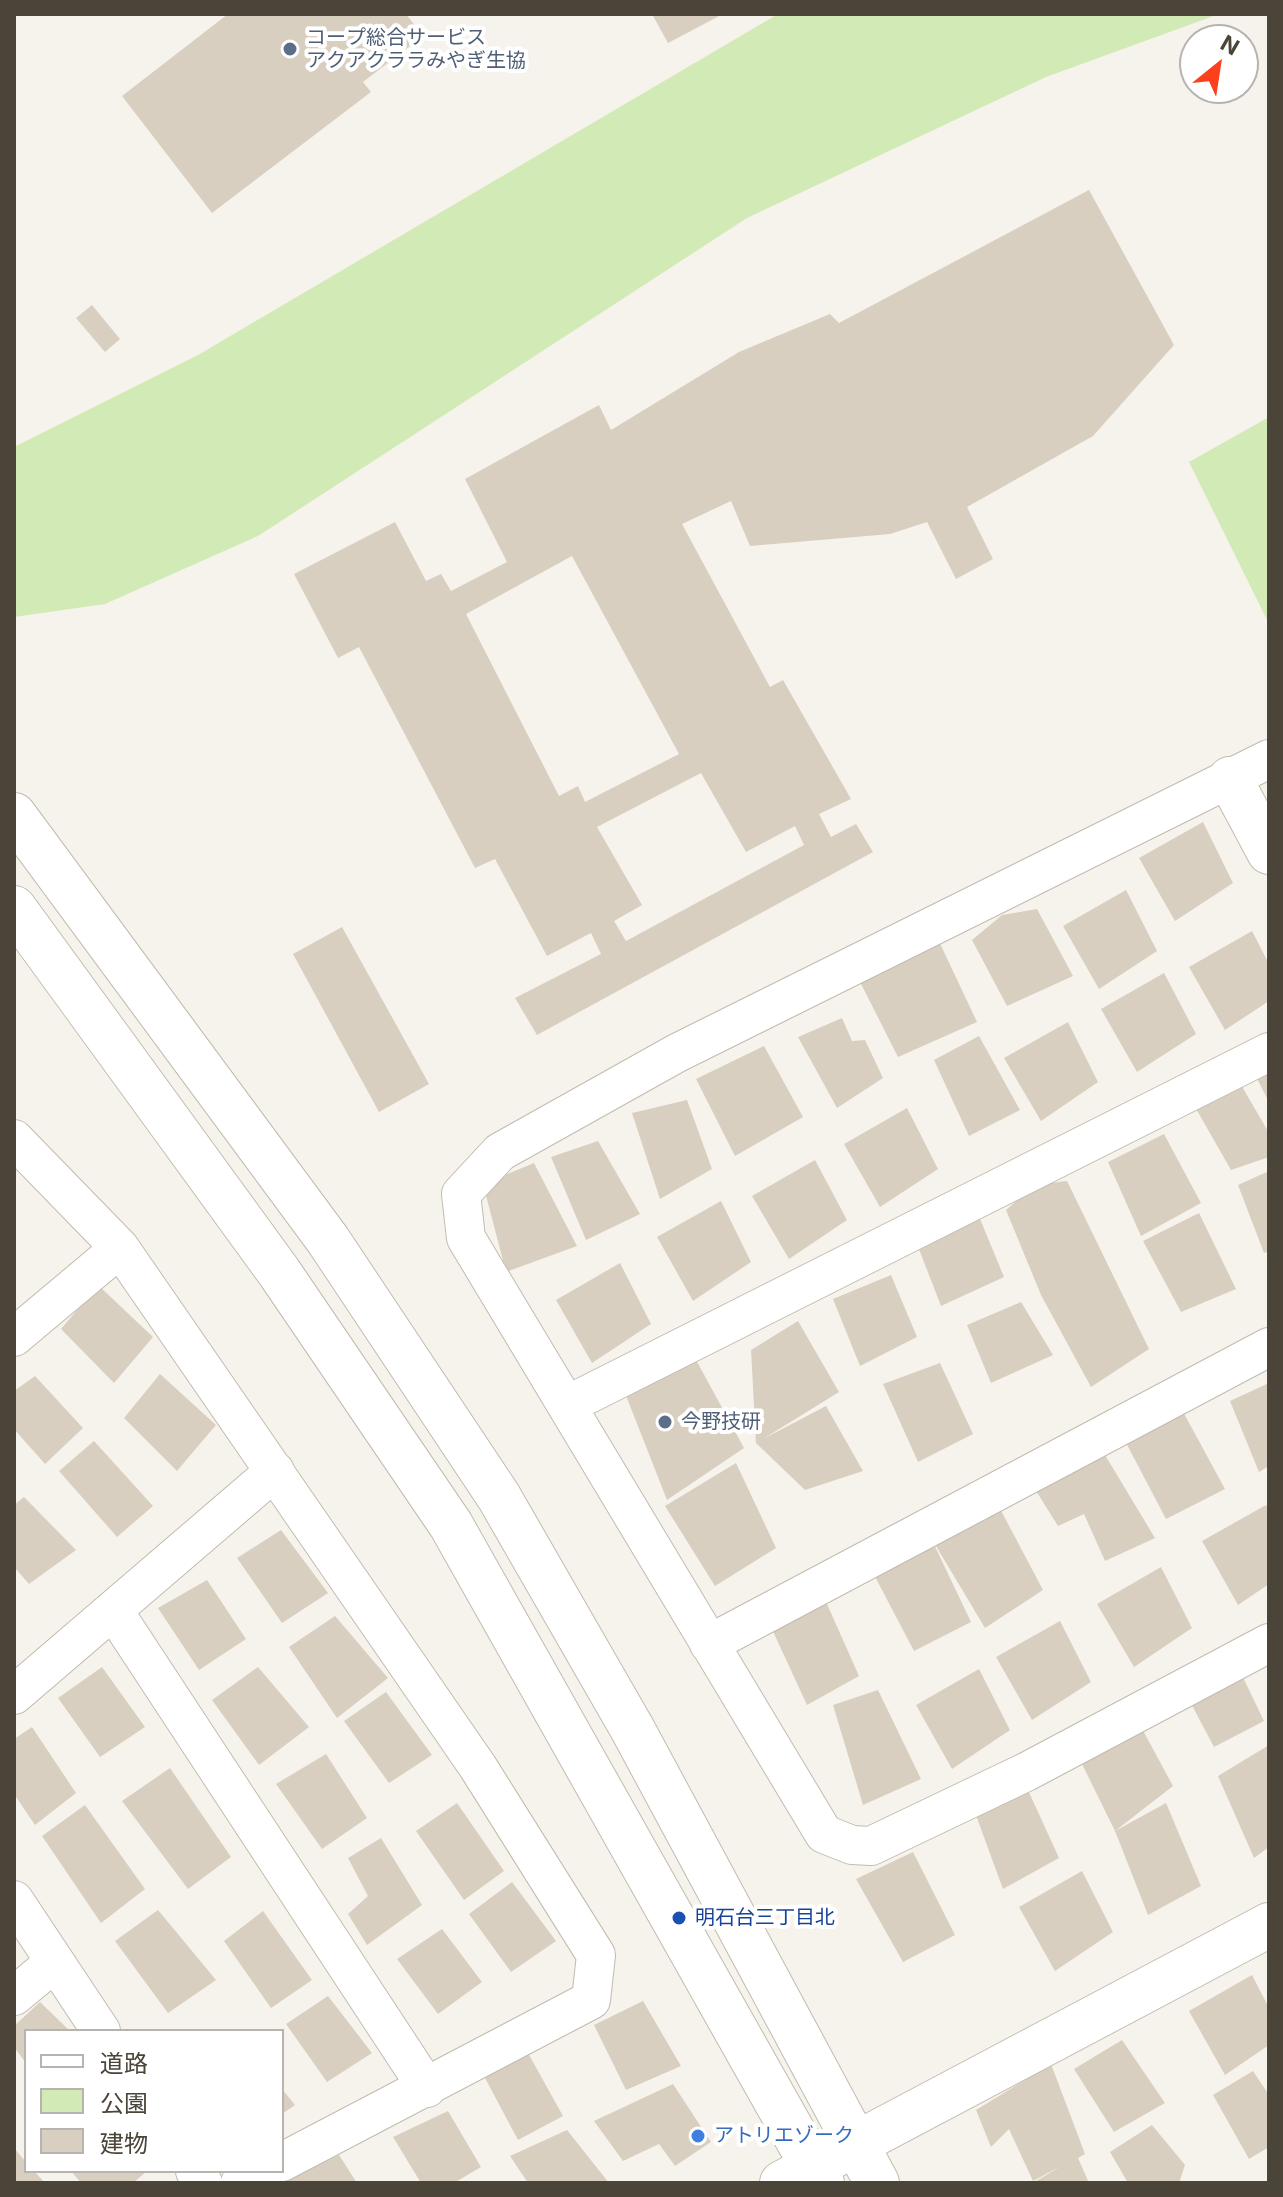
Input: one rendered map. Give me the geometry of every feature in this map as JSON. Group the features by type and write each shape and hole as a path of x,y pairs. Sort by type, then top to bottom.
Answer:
{"street":[{"path":"1269,759 677,1053 500,1152 461,1194 466,1238 824,1834 852,1845 871,1846 1026,1772 1269,1643"},
{"path":"1230,779 1269,852"},
{"path":"14,815 328,1240 499,1497 633,1730 877,2183"},
{"path":"14,908 279,1272 451,1525 806,2177 856,2143 1269,1925"},
{"path":"567,1405 1269,1052"},
{"path":"14,1139 120,1248 478,1767 596,1955 591,2000 284,2161"},
{"path":"14,1337 120,1248"},
{"path":"709,1644 1269,1347"},
{"path":"14,1695 275,1471"},
{"path":"113,1610 427,2088"},
{"path":"14,1900 100,2029"},
{"path":"14,1996 55,1962"},
{"path":"240,2183 260,2173"}],"green space":[{"path":"778,14 1219,14 1192,24 1179,24 1179,29 1046,77 747,218 258,536 105,604 14,617 14,447 198,355"},
{"path":"1269,417 1269,624 1189,462"}],"building":[{"path":"228,14 406,14 423,36 363,82 371,92 212,213 122,96"},
{"path":"652,14 723,14 668,43"},
{"path":"1089,190 1174,345 1093,436 967,507 993,559 956,579 927,522 890,534 750,546 731,501 682,524 770,687 783,680 851,799 819,814 831,837 856,824 873,852 537,1035 515,998 601,954 591,933 547,956 495,859 475,868 359,647 338,658 294,574 395,522 426,581 441,574 451,591 507,562 465,479 599,405 611,430 739,352 830,314 839,323","holes":["572,556 679,754 585,802 578,786 559,796 466,614","701,773 746,852 795,826 804,845 626,941 614,921 642,905 597,827"]},
{"path":"92,305 120,339 105,352 76,318"},
{"path":"1203,822 1233,883 1175,921 1139,858"},
{"path":"1126,890 1157,951 1099,989 1063,926"},
{"path":"1037,909 1073,976 1007,1006 972,940 1002,915"},
{"path":"342,927 429,1084 379,1112 293,954"},
{"path":"1252,931 1269,964 1269,1001 1225,1030 1189,967"},
{"path":"936,935 977,1022 898,1057 857,976"},
{"path":"1164,973 1196,1034 1137,1072 1101,1009"},
{"path":"842,1018 852,1041 865,1040 883,1078 837,1108 798,1037"},
{"path":"1068,1022 1098,1082 1041,1121 1004,1058"},
{"path":"979,1036 1020,1110 969,1136 934,1060"},
{"path":"764,1046 803,1117 735,1156 696,1079"},
{"path":"1269,1068 1269,1102 1254,1073"},
{"path":"1240,1083 1269,1133 1269,1157 1231,1170 1195,1107"},
{"path":"687,1100 712,1169 660,1199 632,1113"},
{"path":"907,1108 938,1169 880,1207 844,1144"},
{"path":"1164,1134 1201,1203 1141,1236 1108,1162"},
{"path":"598,1141 640,1214 586,1240 551,1157"},
{"path":"815,1160 847,1220 789,1259 752,1196"},
{"path":"534,1163 577,1246 506,1272 483,1184"},
{"path":"1269,1171 1269,1251 1264,1253 1238,1185"},
{"path":"1067,1181 1149,1349 1091,1387 1041,1295 1006,1210 1034,1185"},
{"path":"721,1201 751,1262 693,1301 657,1237"},
{"path":"1199,1213 1236,1289 1181,1312 1143,1241"},
{"path":"978,1214 1004,1277 941,1306 917,1244"},
{"path":"620,1263 651,1324 592,1363 556,1300"},
{"path":"891,1275 917,1337 860,1366 833,1299"},
{"path":"98,1285 153,1337 114,1383 61,1329"},
{"path":"1021,1302 1053,1355 991,1383 967,1325"},
{"path":"798,1321 839,1392 763,1439 826,1406 863,1471 805,1490 756,1443 751,1350"},
{"path":"695,1358 744,1448 667,1500 623,1388"},
{"path":"940,1363 973,1434 918,1462 883,1384"},
{"path":"160,1374 216,1425 177,1471 124,1418"},
{"path":"35,1376 83,1428 45,1464 14,1429 14,1391"},
{"path":"1269,1383 1269,1466 1259,1472 1230,1401"},
{"path":"1175,1397 1225,1489 1166,1519 1124,1439"},
{"path":"94,1441 153,1506 117,1537 59,1471"},
{"path":"1102,1450 1155,1538 1105,1561 1084,1514 1058,1526 1033,1486"},
{"path":"736,1463 776,1548 715,1586 665,1506"},
{"path":"24,1497 76,1550 29,1584 14,1567 14,1505"},
{"path":"997,1503 1043,1590 985,1628 930,1536 971,1622 914,1651 871,1569 927,1531"},
{"path":"1266,1505 1269,1511 1269,1584 1238,1605 1202,1541"},
{"path":"281,1530 328,1593 282,1623 237,1558"},
{"path":"1161,1567 1192,1628 1134,1667 1097,1604"},
{"path":"207,1580 246,1639 199,1670 158,1608"},
{"path":"819,1586 859,1676 807,1705 765,1614"},
{"path":"335,1616 388,1678 337,1718 289,1647"},
{"path":"1060,1621 1091,1682 1032,1720 996,1657"},
{"path":"102,1667 145,1727 100,1757 58,1698"},
{"path":"258,1667 309,1727 259,1765 212,1700"},
{"path":"1238,1667 1264,1721 1214,1747 1186,1694"},
{"path":"979,1669 1010,1730 952,1769 916,1705"},
{"path":"878,1690 921,1779 863,1805 833,1705"},
{"path":"386,1692 432,1755 389,1783 344,1721"},
{"path":"1140,1725 1173,1786 1115,1831 1080,1760"},
{"path":"32,1727 76,1793 35,1825 14,1794 14,1739"},
{"path":"1269,1745 1269,1847 1254,1858 1218,1776"},
{"path":"326,1754 367,1818 322,1849 276,1784"},
{"path":"170,1768 231,1857 188,1889 122,1801"},
{"path":"1028,1790 1059,1858 1003,1889 970,1799"},
{"path":"457,1803 504,1871 464,1900 416,1831"},
{"path":"1166,1803 1201,1886 1148,1915 1115,1831"},
{"path":"85,1805 145,1889 101,1923 42,1836"},
{"path":"381,1838 422,1905 367,1945 348,1914 368,1896 348,1858"},
{"path":"913,1852 955,1935 903,1962 856,1879"},
{"path":"1082,1871 1113,1932 1055,1971 1019,1907"},
{"path":"512,1882 556,1941 511,1972 469,1914"},
{"path":"158,1910 216,1980 168,2013 115,1941"},
{"path":"263,1911 312,1980 271,2008 224,1941"},
{"path":"442,1929 482,1982 438,2014 397,1959"},
{"path":"1252,1975 1269,2008 1269,2045 1225,2075 1189,2011"},
{"path":"328,1996 372,2053 327,2082 286,2024"},
{"path":"643,2001 681,2066 626,2090 594,2025"},
{"path":"40,2002 68,2029 24,2029 24,2060 14,2047 14,2026"},
{"path":"1122,2040 1165,2103 1114,2132 1074,2069"},
{"path":"528,2053 563,2116 518,2140 485,2078"},
{"path":"1051,2064 1085,2154 1078,2158 1089,2183 1033,2183 1061,2166 1033,2181 1009,2129 991,2147 976,2110"},
{"path":"1253,2071 1269,2095 1269,2147 1249,2159 1213,2095"},
{"path":"673,2084 711,2142 675,2166 659,2144 623,2161 594,2121"},
{"path":"284,2091 295,2105 284,2113"},
{"path":"448,2111 481,2167 454,2183 421,2183 393,2137"},
{"path":"1152,2125 1185,2165 1179,2183 1128,2183 1110,2152"},
{"path":"567,2130 609,2183 528,2183 510,2156"},
{"path":"14,2148 24,2160 24,2173 36,2173 45,2183 14,2183"},
{"path":"339,2155 357,2183 290,2183 288,2179"},
{"path":"73,2173 145,2173 133,2183 81,2183"}],"place":[{"name":"コープ総合サービス アクアクララみやぎ生協","path":"290,49"},
{"name":"今野技研","path":"665,1422"},
{"name":"明石台三丁目北","path":"679,1918"},
{"name":"アトリエゾーク","path":"698,2136"}]}
